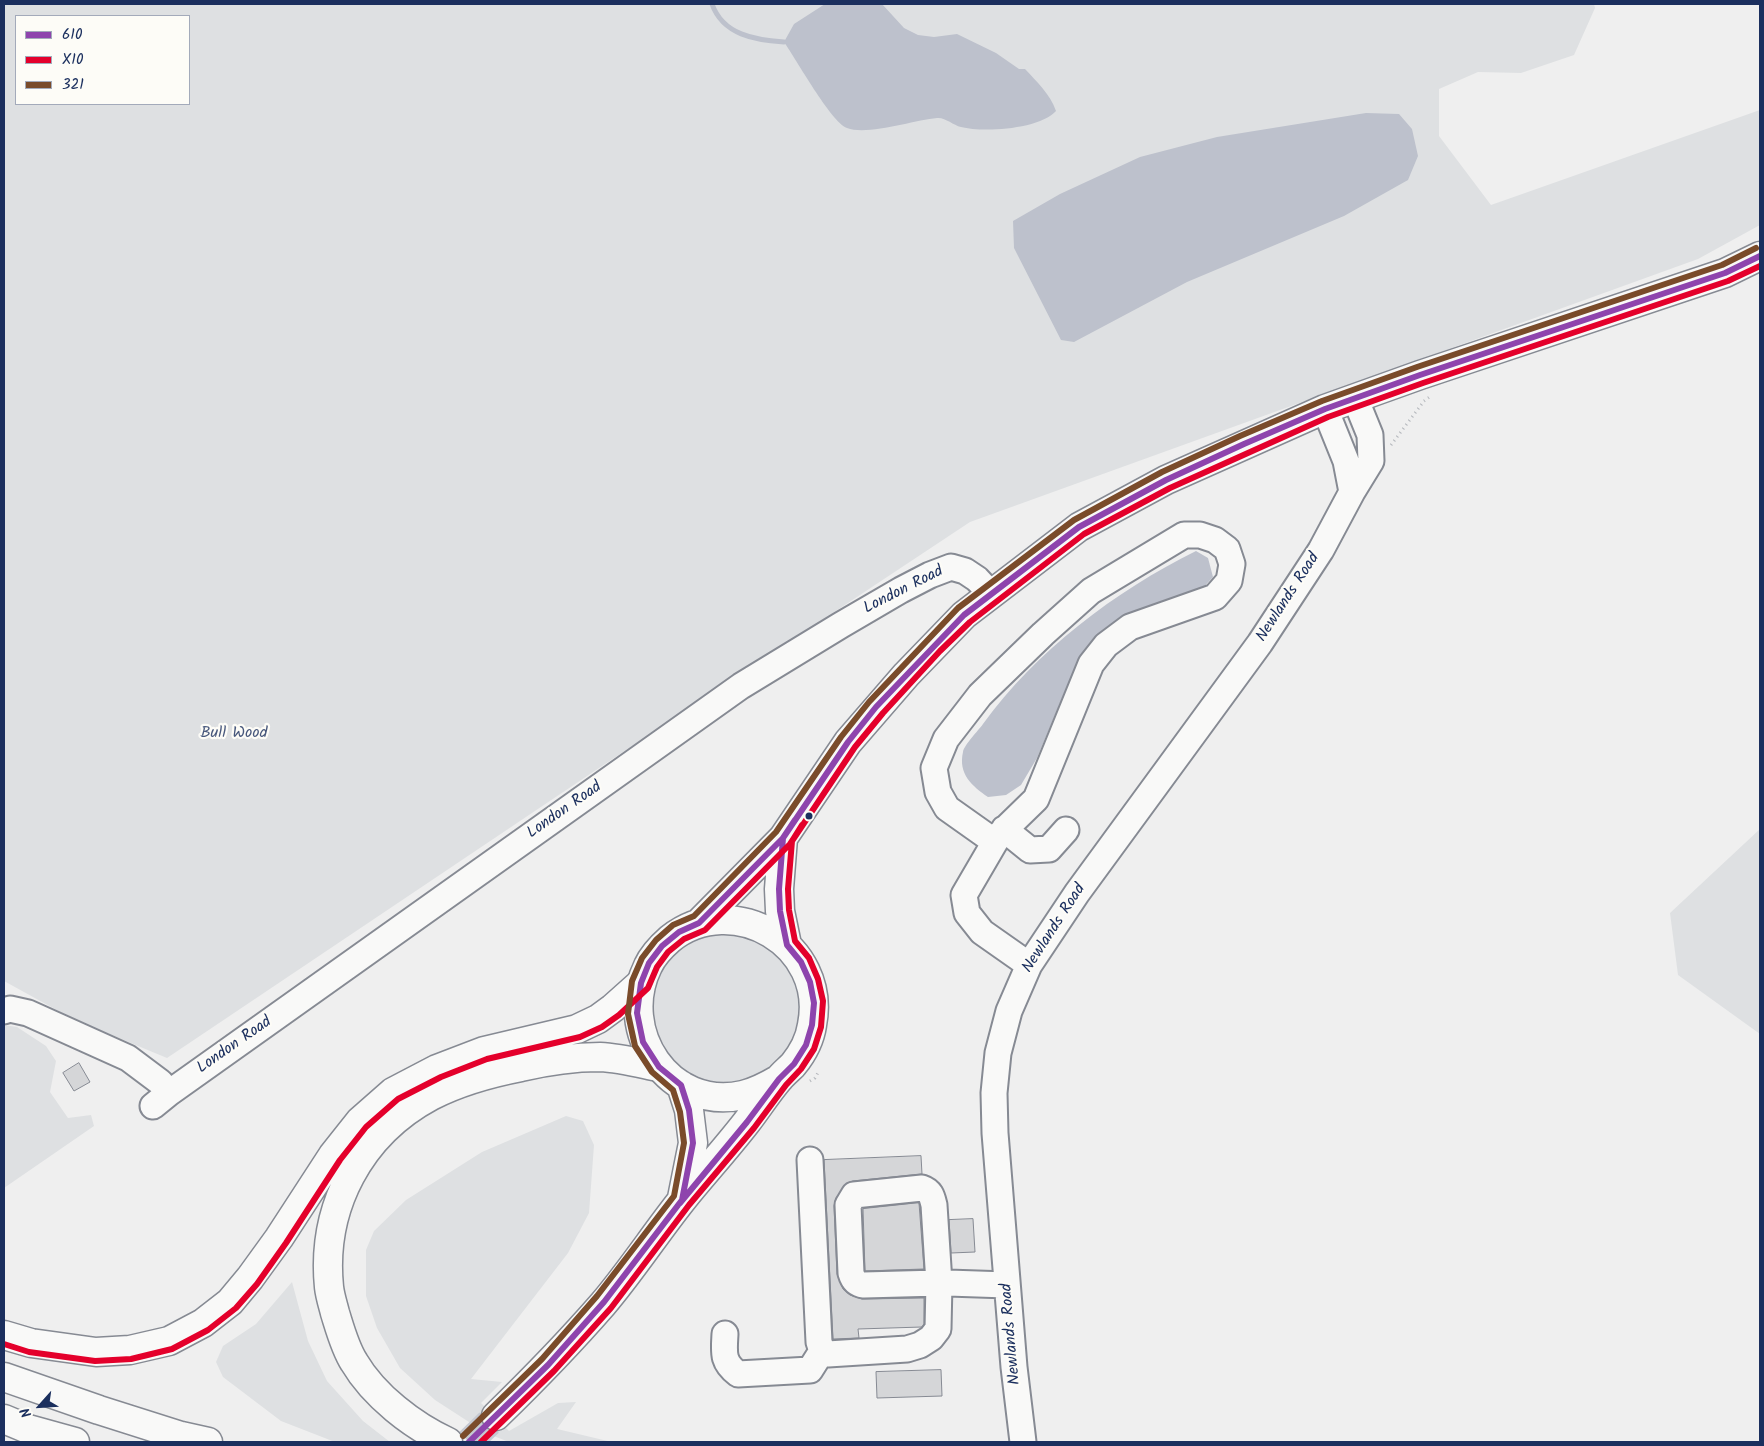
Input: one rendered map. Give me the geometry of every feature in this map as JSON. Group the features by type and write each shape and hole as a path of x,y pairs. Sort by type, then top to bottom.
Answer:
{"main road":[{"path":"699,923 783,838 848,742 876,707 964,615 1079,527 1124,501 1244,444 1324,409 1725,273 1760,256"},
{"path":"783,838 779,889 780,910 787,945"},
{"path":"496,1416 548,1365 604,1302 682,1200 747,1122 779,1079 794,1064 806,1045 812,1024 814,1003 810,982 801,962 787,945 768,931 746,922 722,920 699,923 679,932 662,946 649,963 640,983 637,1013 644,1042 659,1067 681,1084 700,1093 727,1096 741,1095 761,1089 779,1079"},
{"path":"4,1334 31,1343 96,1352 130,1350 169,1341 203,1323 230,1302 250,1278 279,1238 332,1155 360,1121 393,1092 437,1069 484,1051 577,1029 598,1019 640,983"},
{"path":"448,1442 428,1433 382,1398 353,1362 339,1329 329,1289 328,1254 334,1215 349,1175 374,1140 400,1117 431,1096 478,1076 533,1064 580,1058 622,1059 659,1067"},
{"path":"681,1084 689,1110 693,1143 682,1200"},
{"path":"4,1377 136,1422 208,1442"},
{"path":"4,1419 28,1429 75,1442"}],"street":[{"path":"1355,398 1370,435 1371,461"},
{"path":"1324,409 1346,461 1352,492"},
{"name":"Newlands Road","path":"1023,1442 1007,1285 994,1093 998,1053 1009,1011 1028,965 1076,893 1260,643 1321,550 1371,461"},
{"path":"1028,965 982,932 967,913 964,895 999,836 1036,799 1091,664 1106,644 1130,627 1215,597 1229,581 1232,564 1227,549 1215,540 1200,535 1184,535 1091,591 980,695 946,740 934,768 938,792 947,808 999,836 1030,850 1049,849 1066,830"},
{"name":"London Road","path":"4,1011 10,1009 28,1013 128,1058 160,1082 161,1100 741,686 841,625 923,579 951,567 965,571 977,579 991,594"},
{"path":"810,1160 819,1342 822,1351 828,1354 907,1349 920,1345 931,1338 938,1328 939,1283 934,1205 931,1194 922,1188 854,1195 848,1206 851,1273 854,1280 860,1284 939,1283 1007,1285"},
{"path":"725,1334 724,1353 728,1367 738,1374 810,1370 822,1351"}],"path":[{"path":"1371,461 1387,450 1424,401 1437,392"}],"green space":[{"name":"Bull Wood","path":"4,4 1594,4 1595,8 1574,55 1521,73 1478,72 1439,89 1439,136 1491,205 1760,110 1760,225 1698,259 970,522 167,1058 73,1019 4,981"},
{"path":"1760,829 1760,1034 1678,975 1670,913"},
{"path":"724,932 753,938 766,945 777,955 787,966 794,979 800,1008 794,1037 787,1050 777,1061 766,1071 753,1078 724,1084 695,1078 682,1071 671,1061 661,1050 654,1037 648,1008 654,979 661,966 671,955 682,945 695,938"},
{"path":"4,1025 17,1027 46,1046 56,1061 50,1092 68,1118 91,1115 94,1126 4,1188"},
{"path":"566,1116 583,1121 594,1145 589,1213 568,1253 471,1379 502,1382 481,1403 509,1431 558,1403 576,1402 557,1429 612,1442 509,1442 486,1433 435,1400 400,1368 377,1328 366,1296 366,1250 374,1231 406,1200 482,1152"},
{"path":"292,1282 308,1341 327,1381 363,1421 390,1442 335,1442 281,1421 223,1377 216,1362 223,1346 256,1324"}],"shaded area":[{"path":"825,4 882,4 904,28 918,35 934,37 957,34 996,53 1019,69 1025,69 1047,94 1056,111 1038,122 1011,128 971,129 955,125 940,118 878,129 856,130 847,128 840,123 823,103 784,42 794,24"},
{"path":"1366,113 1399,114 1412,129 1418,156 1408,180 1344,216 1187,282 1074,342 1061,340 1014,248 1013,221 1060,194 1140,157 1217,137"},
{"path":"1196,551 1208,558 1213,577 1201,590 1098,638 1075,667 1037,758 1021,785 1006,795 988,797 972,784 964,773 962,760 964,749 1004,697 1027,672 1079,625 1107,604 1166,567"}],"building":[{"path":"79,1063 90,1082 74,1091 63,1073"},
{"path":"921,1156 922,1174 847,1183 836,1198 834,1206 837,1274 843,1289 850,1295 862,1299 924,1298 924,1324 922,1327 858,1329 859,1338 833,1339 824,1160"},
{"path":"919,1203 924,1269 865,1271 863,1209"},
{"path":"973,1219 975,1252 951,1253 949,1220"},
{"path":"941,1370 942,1396 877,1398 876,1372"}],"waterway":[{"path":"712,4 724,23 741,34 762,40 784,42"}],"tunnel":[{"path":"469,1442 496,1416"}],"transit line":[{"name":"321","path":"463,1436 542,1359 597,1296 674,1196 684,1143 680,1112 673,1090 652,1072 635,1046 628,1014 632,981 642,958 656,940 673,925 694,916 776,832 841,737 869,702 958,608 1074,520 1162,472 1240,436 1322,401 1417,367 1722,265 1756,248"},
{"name":"610","path":"469,1442 548,1365 604,1302 682,1200 693,1143 689,1110 681,1085 659,1067 643,1042 637,1013 641,983 649,963 662,946 679,932 699,923 783,838 848,742 876,707 964,615 1079,527 1166,480 1244,444 1325,409 1420,375 1725,273 1760,256"},
{"name":"X10","path":"4,1344 29,1352 95,1361 131,1359 172,1349 208,1330 236,1308 257,1284 340,1160 366,1127 398,1099 441,1077 487,1059 580,1037 602,1027 619,1015 648,988 657,967 668,952 684,939 705,930 790,844 855,747 883,713 940,651 970,622 1084,534 1170,488 1328,417 1423,383 1728,281 1760,266"},
{"name":"610","path":"680,1203 747,1122 779,1079 794,1064 806,1045 812,1025 814,1003 810,982 801,962 787,945 780,911 779,889 783,838 795,820"},
{"name":"X10","path":"481,1442 554,1371 611,1308 689,1205 754,1128 786,1085 801,1069 814,1049 821,1027 823,1001 818,979 809,958 795,941 789,910 788,889 792,841 802,825"}]}
